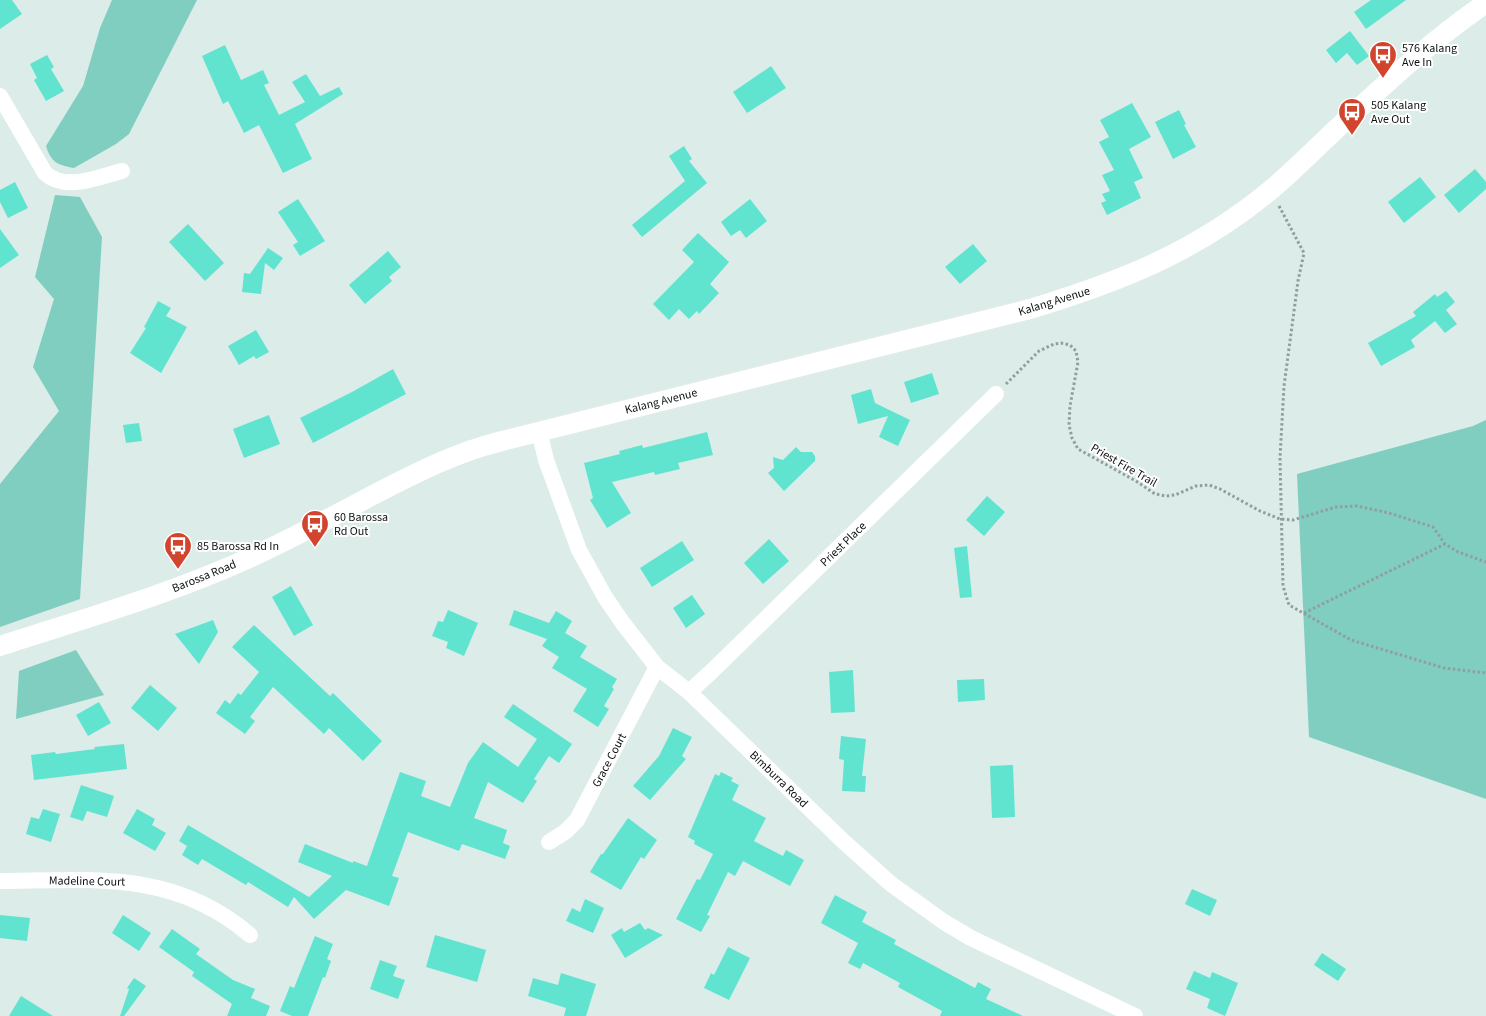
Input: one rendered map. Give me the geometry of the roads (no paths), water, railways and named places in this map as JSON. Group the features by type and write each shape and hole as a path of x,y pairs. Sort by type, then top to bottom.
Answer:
{"street":[{"name":"Kalang Avenue","path":"539,431 1020,311 1136,273 1208,236 1271,189 1409,62 1486,3"},
{"path":"0,96 45,173 51,178 59,182 70,182 122,171"},
{"name":"Priest Place","path":"689,692 996,394"},
{"name":"Barossa Road","path":"0,646 206,576 284,542 435,463 488,444 539,431"},
{"name":"Bimburra Road","path":"539,431 546,460 579,550 605,597 657,667 689,692 843,841 891,884 944,922 971,938 1135,1016"},
{"name":"Grace Court","path":"549,842 565,832 577,820 657,667"},
{"name":"Madeline Court","path":"0,881 113,880 156,887 206,905 237,924 250,935"}],"place":[{"name":"576 Kalang Ave In","path":"1383,79"},
{"name":"505 Kalang Ave Out","path":"1352,136"},
{"name":"60 Barossa Rd Out","path":"315,548"},
{"name":"85 Barossa Rd In","path":"178,570"}]}
